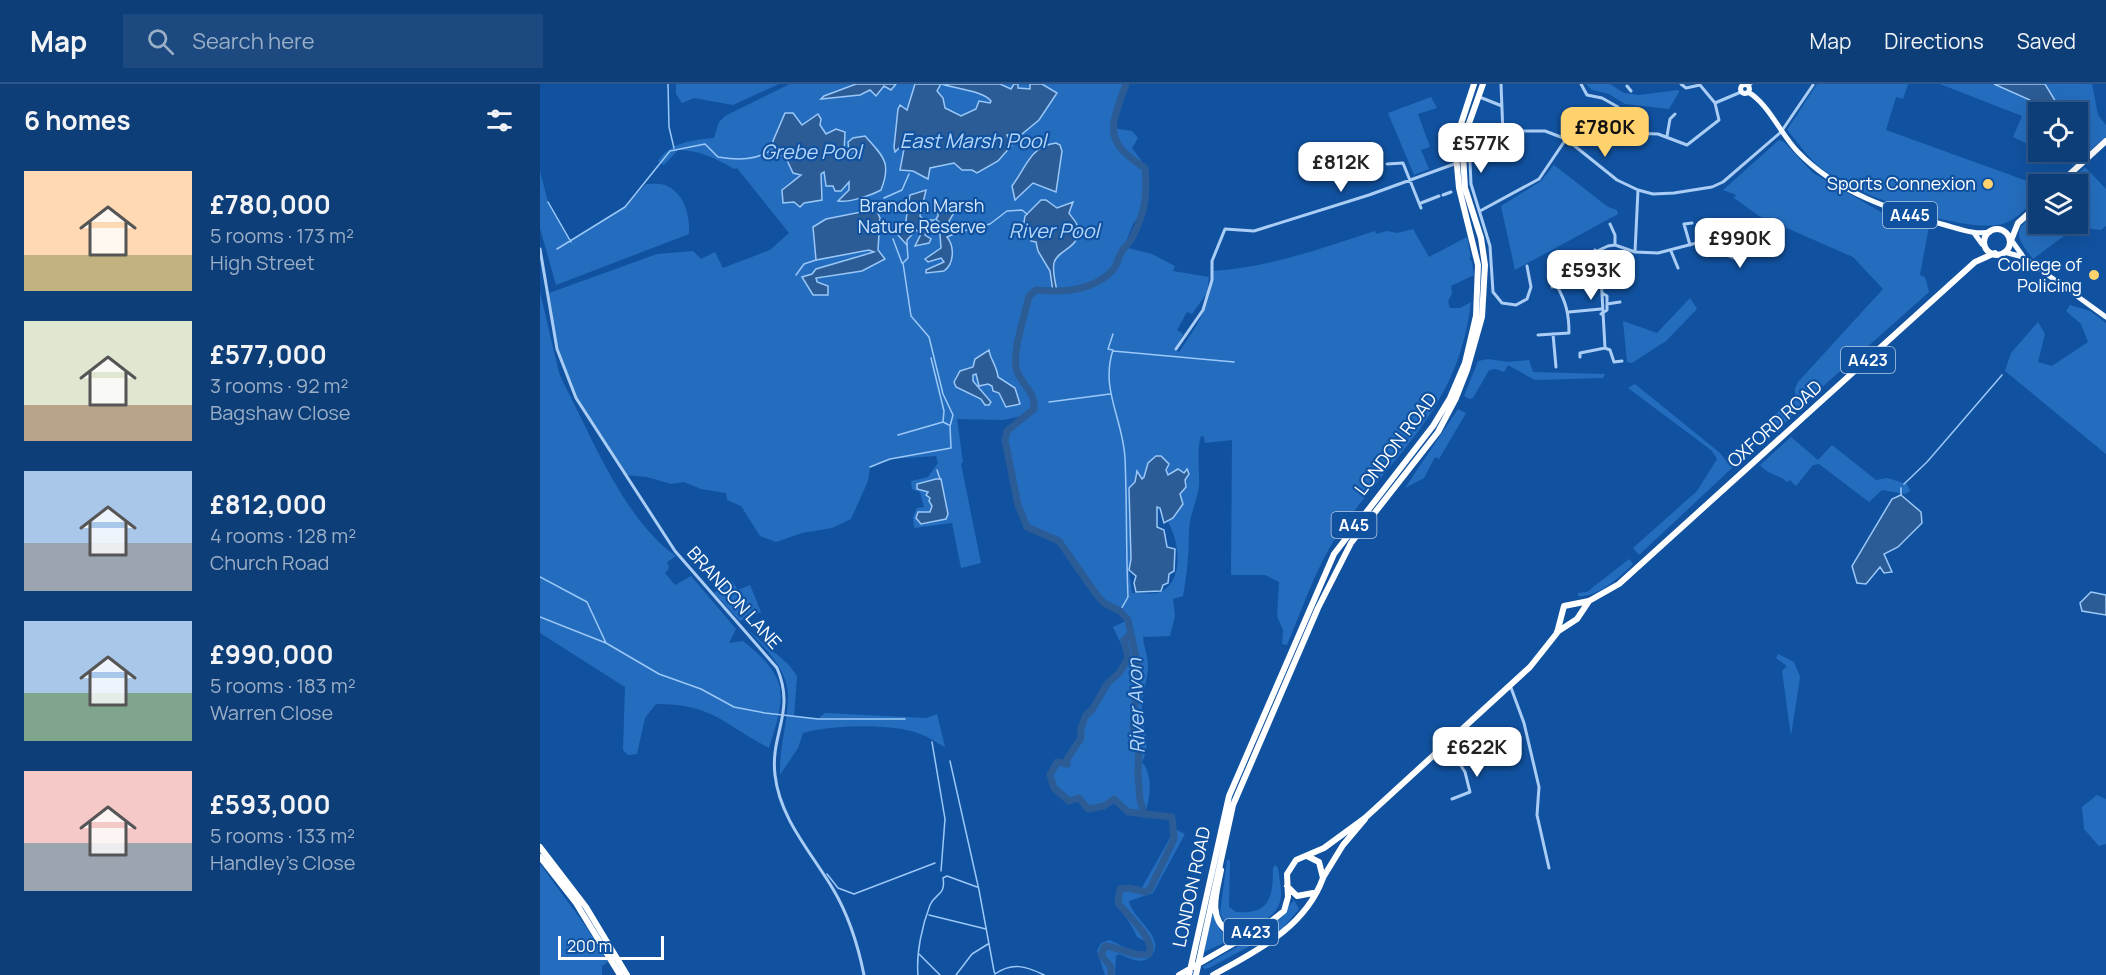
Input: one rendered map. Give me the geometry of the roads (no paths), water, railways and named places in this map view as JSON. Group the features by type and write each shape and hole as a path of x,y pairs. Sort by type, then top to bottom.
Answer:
{"highway":[{"name":"LONDON ROAD","path":"1189,975 1229,796 1334,554 1433,426 1450,398 1465,363 1476,316 1478,265 1459,189 1456,163 1460,128 1473,84"},
{"name":"LONDON ROAD","path":"1196,975 1224,836 1237,793 1341,560 1364,527 1425,451 1446,417 1463,382 1482,317 1485,284 1484,256 1465,188 1463,155 1467,129 1483,84"},
{"path":"2071,174 2106,141"},
{"path":"2018,223 2010,247 2004,252 1988,253 1983,245 1984,237 1990,232 2018,223 2028,214"},
{"path":"2001,230 2012,239"},
{"name":"OXFORD ROAD","path":"1975,262 1983,245"},
{"name":"OXFORD ROAD","path":"1572,604 1589,601 1619,585 1975,262 1995,254"},
{"name":"OXFORD ROAD","path":"1579,614 1589,601"},
{"path":"1365,818 1343,845 1316,890 1301,897 1291,891 1287,885 1289,869 1296,860 1332,842 1365,818 1447,744 1530,667 1557,633 1572,622 1579,614 1578,609 1572,604 1563,608 1557,633"},
{"path":"1562,618 1572,622"},
{"path":"1224,836 1216,914 1226,930 1247,934"},
{"path":"540,847 586,907 627,975"},
{"path":"1303,856 1312,857 1319,862 1323,878"},
{"path":"540,857 590,924 620,975"},
{"name":"A423","path":"1179,975 1269,923 1284,911 1288,897 1287,885"},
{"name":"A423","path":"1213,975 1287,930 1299,919 1316,890"}],"main road":[{"name":"A445","path":"1741,92 1747,86 1781,132 1815,169 1850,190 1912,216 1972,232 1990,232"},
{"path":"1972,232 1983,245"},
{"path":"2012,239 2023,256 2106,317"},
{"path":"2004,252 2023,256"}],"street":[{"path":"1501,84 1503,134"},
{"path":"1581,84 1587,95 1602,98 1618,107 1614,127 1628,133 1667,136 1687,145 1719,120 1715,103 1700,85 1686,88 1681,84"},
{"path":"1464,146 1503,134 1538,130 1566,139 1617,180 1638,190 1661,194 1712,187 1723,182 1781,132 1813,85"},
{"path":"1626,86 1631,91"},
{"path":"1715,103 1741,92"},
{"path":"1482,98 1502,106"},
{"path":"1667,136 1670,119 1675,114"},
{"path":"1479,211 1539,179 1566,139"},
{"path":"1477,143 1477,152 1470,162 1470,175 1490,246 1493,292 1504,304 1519,304 1527,299 1531,287 1527,266"},
{"path":"1176,349 1203,310 1212,280 1212,261 1225,229 1254,231 1410,180 1456,163 1463,155"},
{"path":"1387,164 1403,163 1421,208"},
{"path":"1635,252 1638,190"},
{"path":"1420,203 1451,192"},
{"path":"1690,245 1684,224 1692,223"},
{"path":"1610,224 1615,235 1615,245"},
{"path":"1725,228 1748,238"},
{"path":"1565,266 1595,250 1615,245 1635,252 1665,252 1711,241 1724,254 1737,259 1741,256 1750,232"},
{"path":"1699,243 1701,249"},
{"name":"BRANDON LANE","path":"540,249 557,349 576,398 675,551 777,668 783,681 786,705 775,752 778,790 796,832 833,889 848,920 864,975"},
{"path":"1595,250 1601,276 1601,312 1605,348"},
{"path":"1671,250 1678,268"},
{"path":"1558,252 1569,276 1562,280"},
{"path":"1538,335 1569,333 1569,312 1557,286 1552,287"},
{"path":"1569,312 1607,310 1607,296 1602,293"},
{"path":"1607,304 1620,302"},
{"path":"1553,334 1556,367"},
{"path":"1580,355 1605,348 1610,350 1614,362 1622,361"},
{"path":"1510,685 1524,723 1539,787 1537,815 1549,868"},
{"path":"1447,744 1465,772 1470,792 1452,799"}],"water":[{"path":"856,84 896,84 891,90 884,86 876,96 870,90 860,95 821,99"},
{"name":"East Marsh Pool","path":"915,84 941,84 937,91 943,98 945,108 961,116 976,109 979,101 990,103 991,101 982,95 942,84 1000,84 1011,89 1014,84 1018,84 1018,88 1030,89 1030,84 1042,84 1057,93 1039,120 1022,134 1007,135 1012,145 998,161 977,173 972,170 962,170 954,163 930,168 928,179 913,171 900,170 904,149 902,145 895,152 894,147 898,109 900,105 907,110"},
{"path":"1994,84 2045,84 2056,102 2031,102"},
{"name":"Grebe Pool","path":"785,113 793,113 802,125 818,114 821,119 820,125 826,134 836,129 845,132 844,153 853,157 856,152 849,151 848,142 853,138 865,136 881,154 886,166 881,190 860,198 838,201 849,190 849,182 841,191 835,191 833,186 826,186 824,172 821,174 822,200 804,203 800,207 794,202 783,203 782,190 801,175 793,173 786,158 778,154 773,147 773,141"},
{"path":"1056,143 1060,145 1062,151 1056,192 1033,183 1015,200 1012,186 1034,153 1040,148"},
{"path":"926,190 920,216 924,220 934,220 928,225 925,235 931,239 929,243 915,246 921,234 916,230 907,240 907,245 897,234 900,232 898,228 905,226 910,195"},
{"name":"River Pool","path":"1041,200 1046,200 1057,208 1073,202 1069,213 1077,225 1078,233 1073,244 1056,258 1054,263 1057,292 1053,292 1050,271 1038,251 1036,242 1031,241 1033,232 1024,222 1025,216"},
{"path":"945,202 955,211 949,221 950,229 956,233 947,237 952,250 950,264 944,271 926,273 926,270 944,262 941,258 928,262 925,259 941,248 939,222 936,219 937,207"},
{"path":"876,209 880,218 878,250 885,259 862,271 816,278 817,282 828,286 828,295 813,295 802,277 812,274 816,269 874,252 869,250 816,260 813,227 826,219"},
{"path":"989,350 998,377 1015,388 1020,404 1006,407 999,393 993,391 992,386 988,384 979,386 976,374 973,375 973,381 991,402 989,405 985,405 981,399 956,387 954,382 960,371 973,367 975,359"},
{"path":"1156,456 1161,456 1169,464 1166,470 1168,475 1178,469 1184,473 1187,469 1189,474 1185,480 1186,487 1180,494 1183,504 1173,518 1164,523 1160,508 1157,507 1157,527 1164,530 1167,547 1175,549 1174,571 1169,574 1168,583 1163,585 1161,591 1136,592 1134,583 1136,576 1129,570 1131,559 1129,488 1135,482 1137,471 1142,479 1148,463"},
{"path":"941,479 948,514 946,519 921,524 916,518 918,512 930,512 932,506 930,498 926,495 928,492 917,489 917,484"},
{"path":"1901,495 1921,512 1922,523 1898,547 1884,554 1892,572 1884,573 1880,567 1866,584 1857,583 1852,566 1892,499"},
{"path":"2091,592 2106,595 2106,615 2082,611 2080,603"}],"waterway":[{"path":"668,84 669,127 674,148"},
{"name":"River Avon","path":"1126,84 1116,112 1114,132 1116,141 1122,150 1145,168 1146,187 1140,222 1113,270 1105,277 1077,289 1036,290 1029,296 1017,345 1016,364 1019,376 1033,398 1034,409 1007,431 1005,440 1018,505 1027,527 1059,541 1096,594 1104,603 1120,611 1128,620 1138,667 1133,727 1139,744 1138,774 1140,800 1144,814"},
{"path":"557,249 625,207 670,151 705,144 718,157 740,159 761,155 774,148"},
{"path":"884,198 902,190 909,174"},
{"path":"548,202 571,242"},
{"path":"956,233 990,224 1007,211 1022,210 1027,214"},
{"path":"893,239 902,263"},
{"path":"870,467 890,459 951,448 950,426 953,415 943,394 929,337 911,316 903,263 908,258 907,245"},
{"path":"796,275 804,264 816,260"},
{"path":"1113,334 1108,349 1113,350 1109,378 1123,444 1126,476 1128,597 1120,611"},
{"path":"1113,351 1234,362"},
{"path":"931,358 944,411 943,422"},
{"path":"1904,484 1927,462 2002,375"},
{"path":"1049,402 1110,394"},
{"path":"898,435 943,422 949,425"},
{"path":"937,470 940,479"},
{"path":"1901,488 1901,495"},
{"path":"540,577 587,602 606,643"},
{"path":"540,617 606,643 659,674 701,689 734,707 818,719 905,719"},
{"name":"River Avon","path":"1111,975 1111,967 1101,955 1105,946 1139,955 1149,954 1150,948 1145,934 1118,903 1120,889 1129,888 1145,892 1150,889 1174,839 1172,817 1128,812 1114,799 1104,806 1088,809 1079,798 1069,801 1054,788 1050,775 1057,762 1067,764 1067,759 1081,738 1081,728 1086,715 1092,710 1107,684 1120,672 1128,658 1124,640 1131,634"},
{"path":"932,742 945,819 941,871"},
{"path":"950,761 995,974 1007,968 1019,967 1044,975"},
{"path":"827,874 838,888 854,894 935,863"},
{"path":"918,975 922,931 930,905 942,891 943,878 947,876 977,887"},
{"path":"929,915 986,929"},
{"path":"956,975 972,954 988,944"},
{"path":"919,954 940,975"}],"place":[{"name":"Sports Connexion","path":"1988,184"},
{"name":"College of Policing","path":"2094,275"}],"park label":[{"name":"Brandon Marsh Nature Reserve","path":"922,216"}]}
